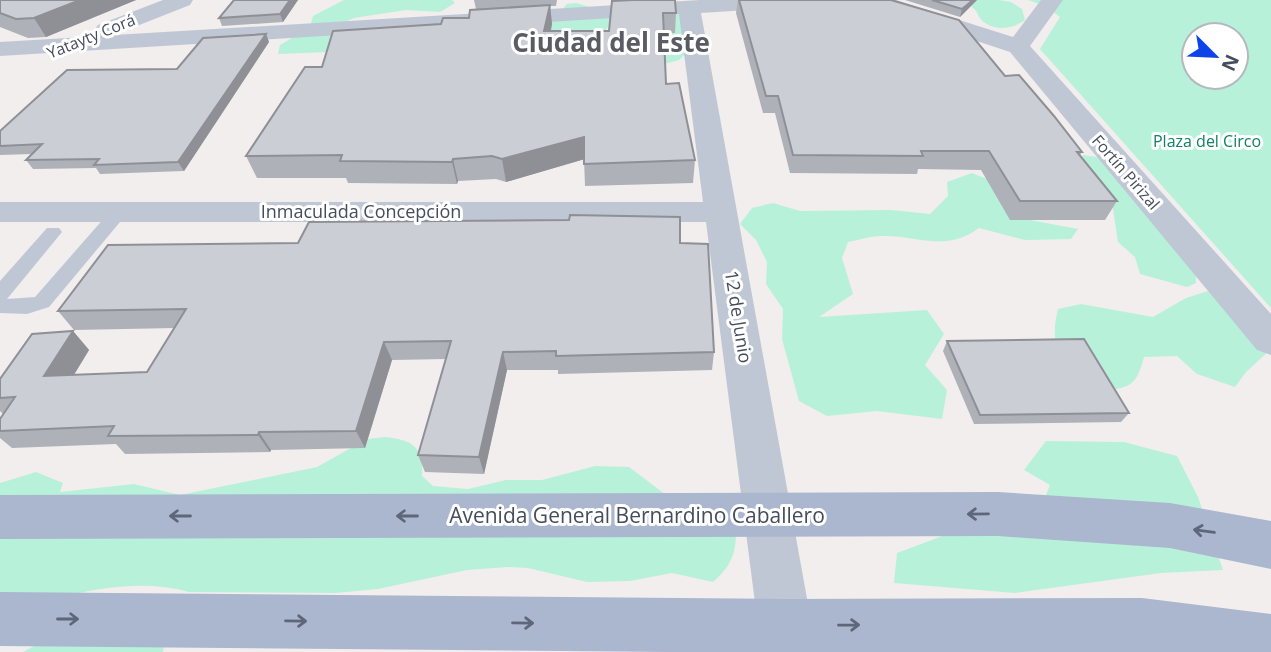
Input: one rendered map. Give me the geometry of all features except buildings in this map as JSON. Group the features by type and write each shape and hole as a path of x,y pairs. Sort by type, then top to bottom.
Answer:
{"main road":[{"name":"Avenida General Bernardino Caballero","path":"0,517 998,514 1126,520 1244,537 1271,545"},
{"path":"0,619 785,626 974,638 1142,625 1271,641"}],"street":[{"name":"Yatayty Corá","path":"0,73 182,0"},
{"path":"0,49 460,11 689,8 808,0"},
{"path":"864,0 894,6 1018,47 1052,0"},
{"name":"12 de Junio","path":"689,8 785,626"},
{"name":"Fortín Pirizal","path":"1018,47 1271,340"},
{"name":"Inmaculada Concepción","path":"0,212 722,212"}],"lane":[{"path":"0,306 27,307 42,302 119,212"},
{"path":"0,294 53,232"}],"green space":[{"path":"344,0 452,0 455,3 440,12 406,10 354,18 347,21 329,52 278,54 280,45 310,27 313,16"},
{"path":"967,0 1011,2 1022,9 1025,20 1005,28 991,26 981,19"},
{"name":"Plaza del Circo","path":"1028,0 1271,0 1271,308 1040,49 1060,17 1045,6"},
{"path":"576,3 590,7 680,13 687,52 679,60 664,64 635,24 609,26 599,37 480,24 561,11 567,4"},
{"path":"1083,155 1130,162 1195,240 1196,283 1187,287 1140,274 1135,257 1118,242 1112,203 1078,168"},
{"path":"972,173 1002,185 1019,218 1078,229 1071,239 1025,240 979,228 955,240 931,241 881,236 848,242 842,258 853,294 819,317 927,310 944,334 925,365 947,390 942,419 877,411 827,416 799,401 782,339 783,309 766,284 767,262 756,240 740,224 752,208 773,203 800,211 891,210 930,214 948,196 947,182"},
{"path":"1208,291 1271,349 1246,372 1235,387 1197,374 1177,356 1144,357 1138,374 1131,383 1103,392 1071,367 1058,349 1055,325 1058,309 1081,304 1153,317 1186,298"},
{"path":"385,437 403,440 415,447 421,458 422,476 433,486 468,489 506,480 542,480 595,466 629,467 670,498 736,532 733,554 728,566 713,582 672,573 630,581 587,582 528,568 508,567 467,570 378,589 335,593 189,592 141,586 94,590 0,607 0,483 36,472 63,483 60,492 134,484 180,495 317,467 367,439"},
{"path":"1046,441 1124,442 1177,456 1198,497 1223,570 1161,573 1015,593 894,583 897,553 953,532 1030,534 1050,485 1024,470"},
{"path":"115,602 169,620 163,652 23,652"}],"district":[{"name":"Ciudad del Este","path":"611,43"}]}
